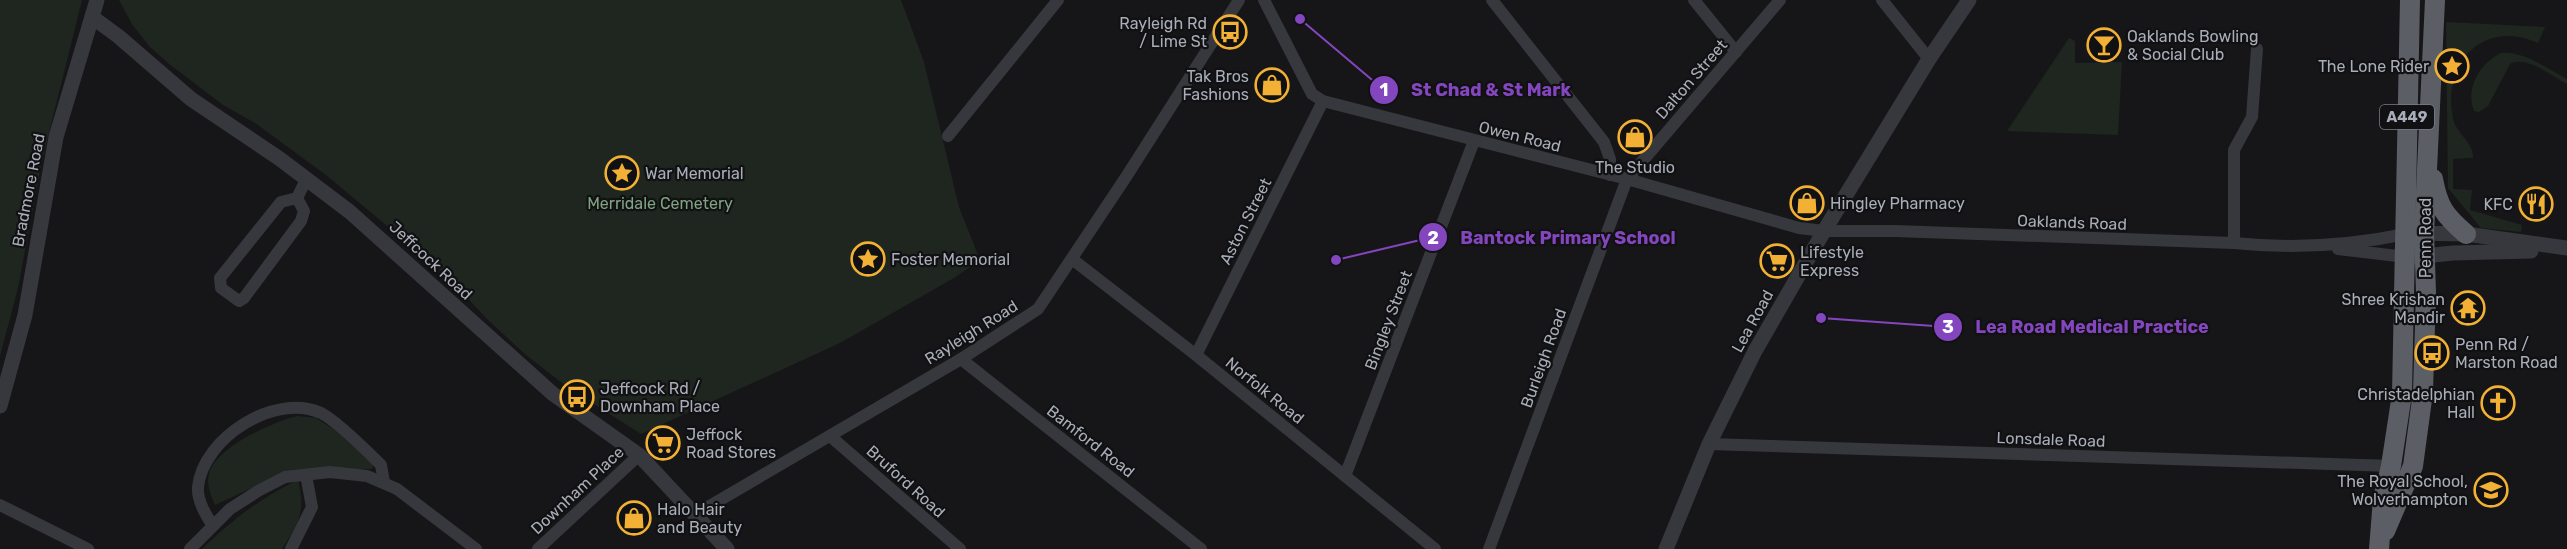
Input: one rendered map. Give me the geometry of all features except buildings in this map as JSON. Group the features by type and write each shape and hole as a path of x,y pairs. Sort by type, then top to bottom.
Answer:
{"highway":[{"name":"Penn Road","path":"2380,545 2383,499 2391,466 2402,394 2415,257 2410,0"},
{"name":"Penn Road","path":"2415,233 2427,138 2435,0"},
{"path":"2427,138 2436,198 2448,218 2466,234"},
{"name":"Penn Road","path":"2380,545 2413,466 2423,392 2426,292 2415,257"}],"street":[{"name":"Bradmore Road","path":"0,406 24,315 56,137 97,0"},
{"name":"Rayleigh Road","path":"696,514 961,359 1033,313 1072,259 1239,0"},
{"path":"1264,0 1312,94 1323,101"},
{"path":"1492,0 1604,142 1610,159 1610,175"},
{"path":"1694,0 1736,52"},
{"name":"Dalton Street","path":"1626,179 1780,0"},
{"path":"1882,0 1929,59"},
{"name":"Lea Road","path":"1666,549 1710,444 1755,351 1824,231 1929,59 1969,0"},
{"path":"948,136 1053,2"},
{"name":"Jeffcock Road","path":"92,17 118,36 190,99 308,178 387,243 553,394 639,455 727,549"},
{"path":"2234,243 2234,150 2252,117 2258,49"},
{"name":"Owen Road","path":"1323,101 1626,179 1754,216 1824,231"},
{"name":"Aston Street","path":"1196,355 1323,101"},
{"name":"Bingley Street","path":"1345,476 1474,141"},
{"path":"297,198 304,211 302,221 244,297 239,301 235,299 221,288 220,278 280,202 297,198 308,178"},
{"name":"Burleigh Road","path":"1489,549 1626,179"},
{"name":"Oaklands Road","path":"1824,231 1895,231 2234,243 2281,248 2319,247 2415,233"},
{"path":"2415,233 2466,234 2567,249"},
{"name":"Oaklands Road","path":"2319,247 2415,257"},
{"path":"2415,257 2453,253 2567,249"},
{"name":"Norfolk Road","path":"1072,259 1196,355 1435,549"},
{"name":"Bamford Road","path":"961,359 1201,549"},
{"path":"213,526 200,501 198,489 202,471 213,449 224,438 236,428 267,413 296,409 320,412 381,465 384,482"},
{"name":"Bruford Road","path":"830,436 960,549"},
{"name":"Lonsdale Road","path":"1710,444 2391,466"},
{"name":"Downham Place","path":"538,549 639,455"},
{"path":"190,549 230,509 285,477 349,473 384,482 410,497 476,549"},
{"path":"291,549 312,507 306,475"},
{"path":"0,505 88,549"}],"green space":[{"path":"0,0 82,0 41,165 18,288 0,356"},
{"name":"Merridale Cemetery","path":"119,0 901,0 924,62 959,207 980,260 954,278 840,343 641,434 566,386 526,355 488,320 446,275 326,175 255,123 223,105 168,63 149,46 132,24"},
{"path":"2446,22 2545,27 2538,43 2518,37 2500,36 2484,41 2471,51 2461,64 2454,80 2451,98 2455,124 2473,152 2473,158 2453,159 2453,189 2472,190 2470,210 2522,225 2521,232 2481,228 2448,188"},
{"path":"2069,38 2075,41 2075,63 2122,62 2118,135 2007,131"},
{"path":"2501,53 2518,55 2536,62 2567,79 2567,84 2531,64 2516,62 2510,64 2488,106 2479,112 2474,111 2471,94 2476,77 2493,57"},
{"path":"297,416 316,418 335,430 371,461 372,469 315,469 256,486 215,505 209,490 208,478 214,464 222,454 246,437"},
{"path":"298,480 301,509 297,524 282,549 202,549 247,510"}],"place":[{"name":"St Chad & St Mark","path":"1300,19"},
{"name":"Rayleigh Rd / Lime St","path":"1230,32"},
{"name":"Oaklands Bowling & Social Club","path":"2104,45"},
{"name":"The Lone Rider","path":"2452,66"},
{"name":"Tak Bros Fashions","path":"1272,85"},
{"name":"The Studio","path":"1635,137"},
{"name":"War Memorial","path":"622,173"},
{"name":"Hingley Pharmacy","path":"1807,203"},
{"name":"KFC","path":"2536,204"},
{"name":"Foster Memorial","path":"868,259"},
{"name":"Bantock Primary School","path":"1336,260"},
{"name":"Lifestyle Express","path":"1777,261"},
{"name":"Shree Krishan Mandir","path":"2468,308"},
{"name":"Lea Road Medical Practice","path":"1821,318"},
{"name":"Penn Rd / Marston Road","path":"2432,353"},
{"name":"Jeffcock Rd / Downham Place","path":"577,397"},
{"name":"Christadelphian Hall","path":"2498,403"},
{"name":"Jeffock Road Stores","path":"663,443"},
{"name":"The Royal School, Wolverhampton","path":"2491,490"},
{"name":"Halo Hair and Beauty","path":"634,518"}]}
